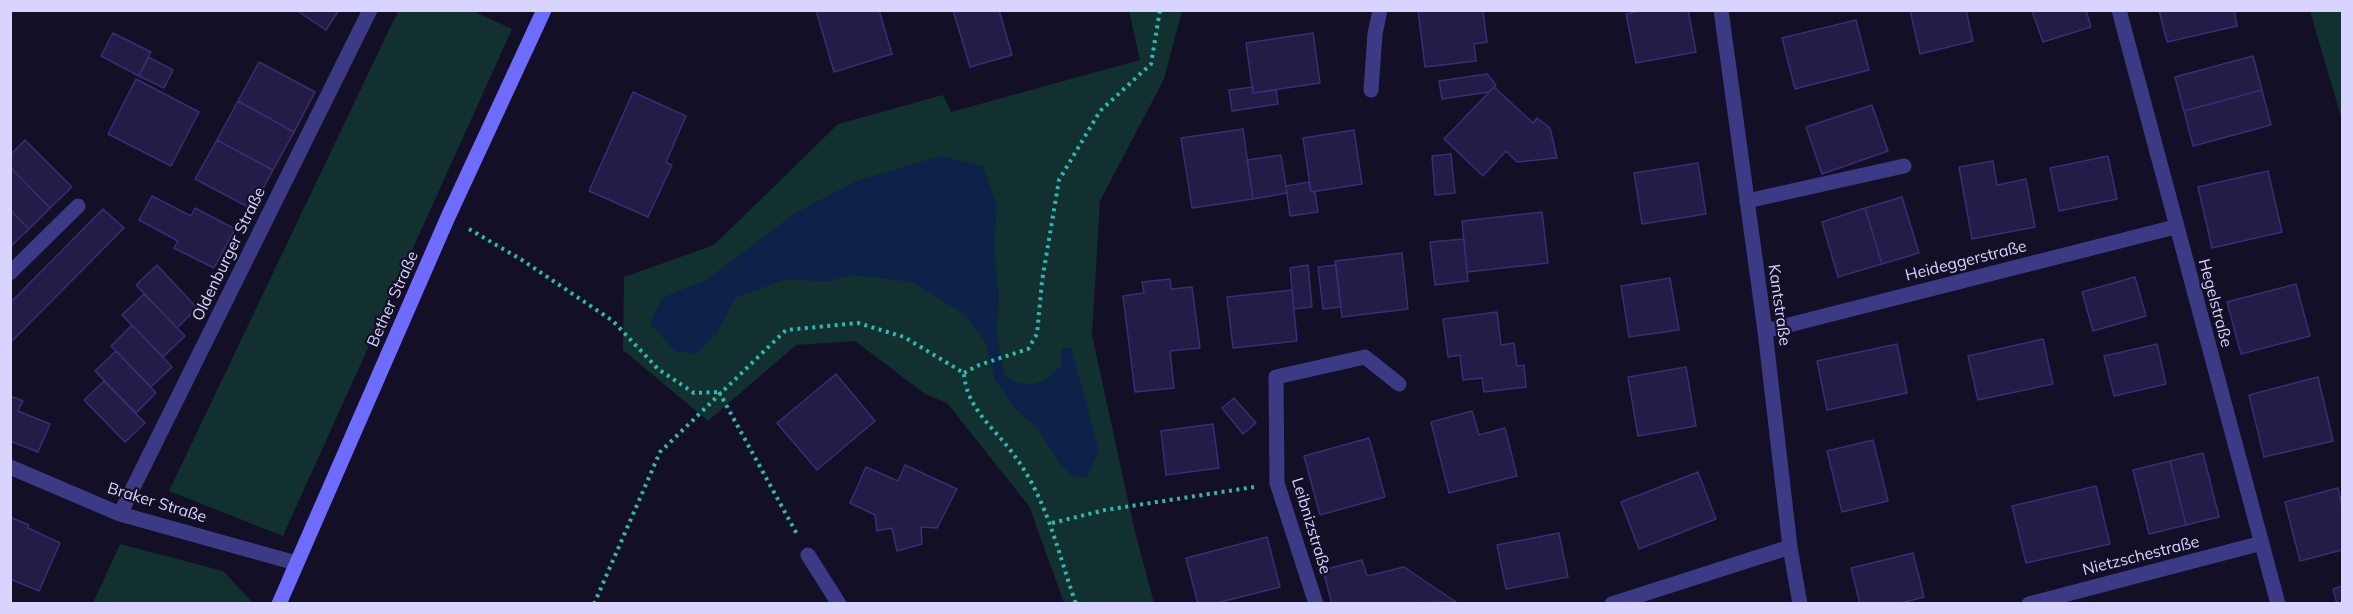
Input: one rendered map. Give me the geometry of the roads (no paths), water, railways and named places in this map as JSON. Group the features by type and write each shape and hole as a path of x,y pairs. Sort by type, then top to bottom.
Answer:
{"street":[{"name":"Oldenburger Straße","path":"120,514 370,10"},
{"name":"Bether Straße","path":"279,603 448,217 544,10"},
{"path":"1371,90 1375,33 1380,10"},
{"name":"Kantstraße","path":"1721,10 1765,331 1790,547 1800,603"},
{"name":"Hegelstraße","path":"2119,10 2175,227 2278,603"},
{"path":"1747,201 1904,166"},
{"path":"10,273 78,206"},
{"name":"Heideggerstraße","path":"1765,331 2175,227"},
{"name":"Leibnizstraße","path":"1316,603 1277,483 1276,377 1365,357 1400,384"},
{"name":"Braker Straße","path":"10,467 120,514 296,563"},
{"name":"Nietzschestraße","path":"2029,603 2262,543"},
{"path":"1612,603 1790,547"},
{"path":"808,555 839,603"}],"water":[{"path":"940,156 983,166 997,206 994,246 999,296 997,335 1004,375 1020,383 1034,384 1047,378 1061,366 1062,348 1071,348 1099,450 1087,478 1073,476 1060,464 1037,427 1014,408 995,380 985,341 964,314 912,282 852,275 829,281 784,280 735,298 717,333 696,354 675,351 650,324 662,298 706,280 794,214 856,181"}]}
